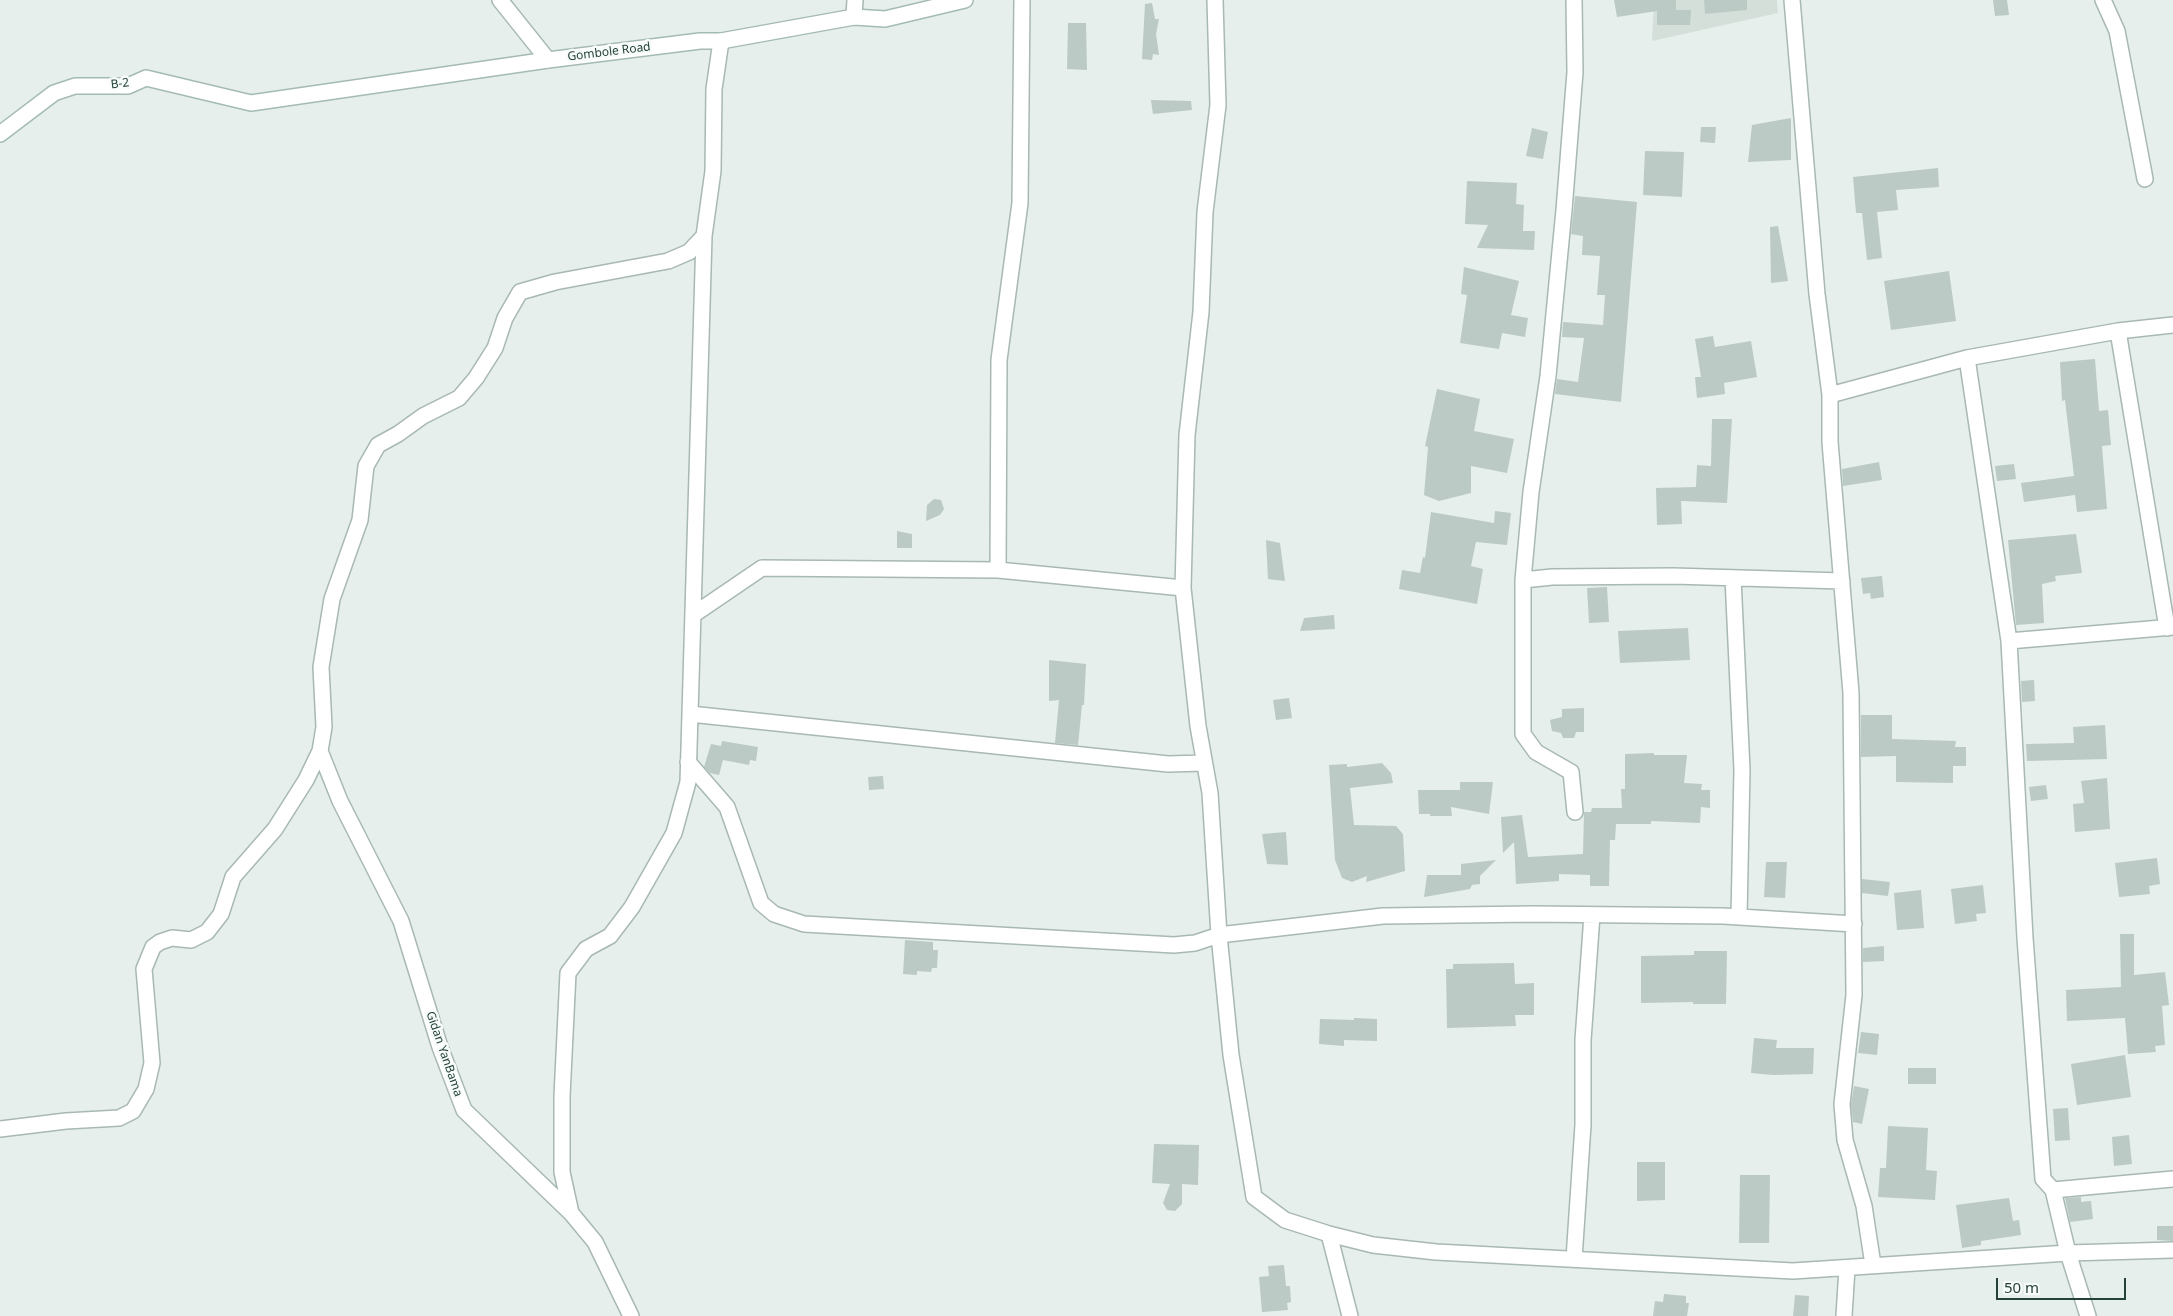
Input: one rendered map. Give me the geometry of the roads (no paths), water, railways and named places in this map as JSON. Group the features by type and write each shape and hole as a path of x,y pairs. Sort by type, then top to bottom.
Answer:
{"street":[{"path":"500,0 511,6 548,60"},
{"path":"854,17 855,0"},
{"name":"Gombole Road","path":"251,103 548,60 721,40 854,17 885,19 965,0"},
{"path":"998,570 999,360 1020,203 1022,0"},
{"path":"1215,0 1218,105 1205,212 1202,312 1187,435 1183,588 1198,726 1210,793 1219,935 1231,1055 1254,1197 1285,1220 1329,1234 1373,1245 1436,1252 1793,1271 2068,1253 2173,1250"},
{"path":"1574,0 1575,72 1564,210 1548,376 1531,492 1523,580 1524,734 1536,752 1571,772 1576,812"},
{"path":"1792,0 1817,294 1830,395 1830,442 1851,693 1854,995 1842,1104 1846,1140 1864,1206 1873,1265"},
{"path":"2103,0 2117,31 2145,179"},
{"path":"571,1213 562,1162 562,1096 568,973 586,948 610,936 632,907 674,832 688,782 704,236 713,171 714,89 721,40"},
{"name":"B-2","path":"0,134 54,92 75,86 128,86 146,78 251,103"},
{"path":"0,1129 66,1121 119,1118 133,1112 146,1089 152,1063 144,969 153,948 160,942 172,938 191,940 207,932 221,914 234,877 275,829 306,780 320,751 324,727 321,667 332,599 360,520 366,466 378,445 424,416 459,398 476,378 495,348 505,318 520,292 556,282 668,261 689,252 704,236"},
{"path":"1830,395 1967,358 2118,331 2173,325"},
{"path":"2009,641 2170,628 2118,331"},
{"path":"1967,358 2009,641 2025,928 2043,1178 2053,1190 2068,1253 2088,1316"},
{"path":"693,615 762,568 998,570 1183,588"},
{"path":"1523,580 1561,577 1842,581"},
{"path":"1733,578 1742,770 1739,917"},
{"path":"690,714 1168,764 1204,763"},
{"name":"Gidan YanBama","path":"320,751 340,801 401,921 440,1047 464,1110 571,1213 595,1242 631,1316"},
{"path":"688,762 727,807 761,903 774,914 804,924 1174,945 1195,943 1219,935 1383,916 1592,915 1739,917 1854,924"},
{"path":"1574,1259 1583,1125 1583,1040 1592,915"},
{"path":"2053,1190 2173,1179"},
{"path":"1329,1234 1350,1316"},
{"path":"1844,1316 1847,1268"}]}
